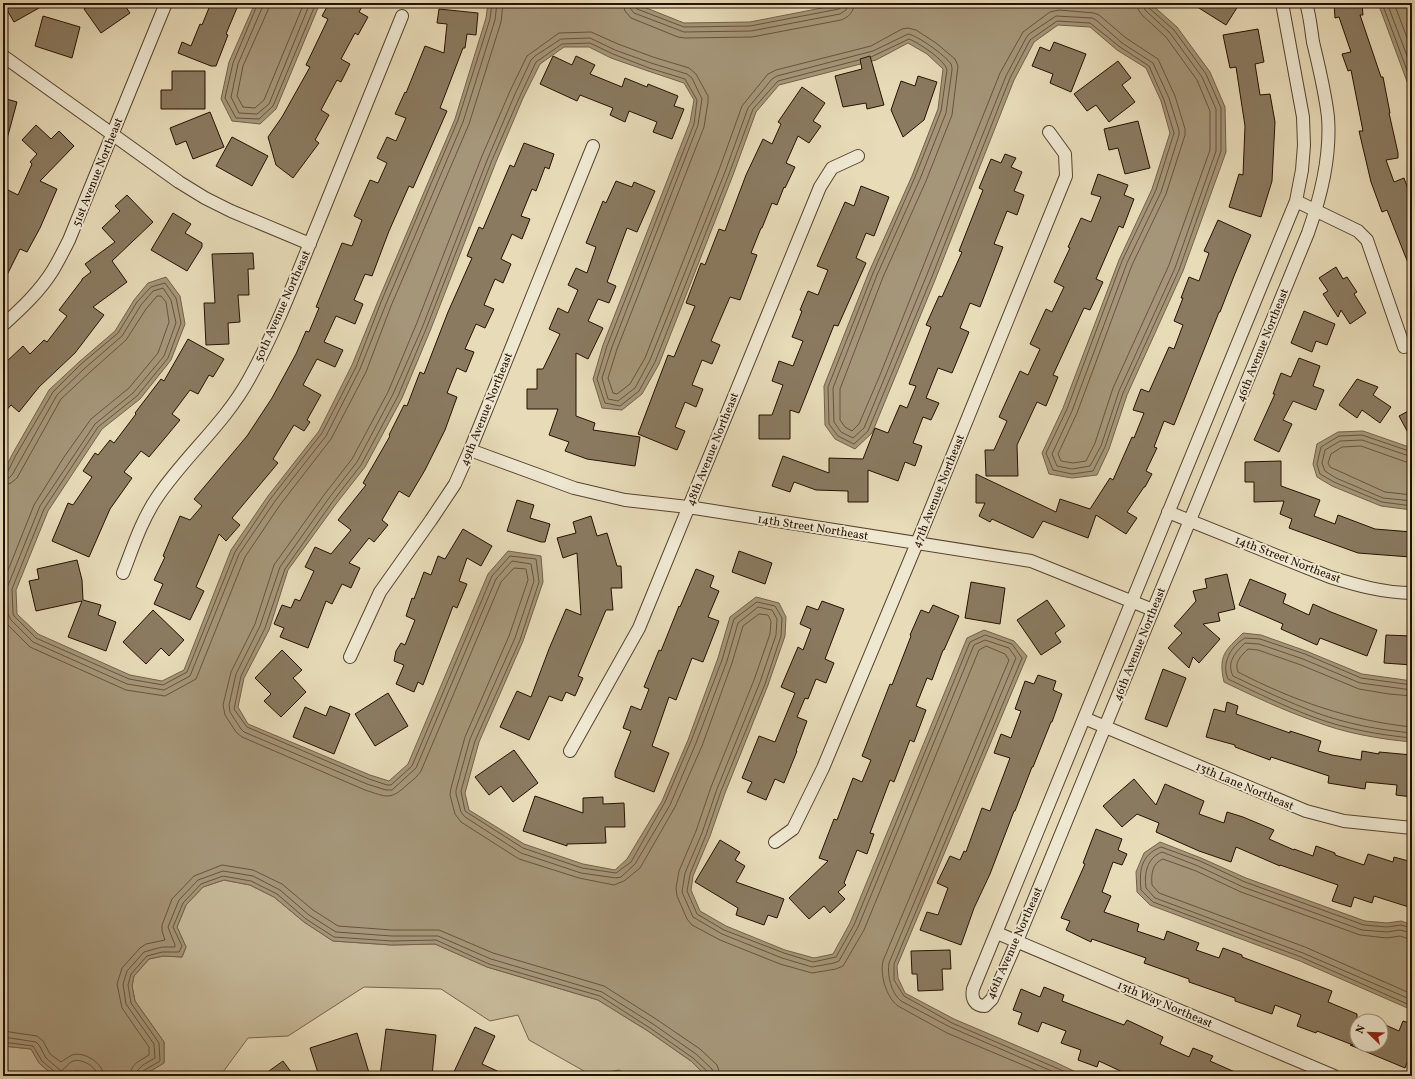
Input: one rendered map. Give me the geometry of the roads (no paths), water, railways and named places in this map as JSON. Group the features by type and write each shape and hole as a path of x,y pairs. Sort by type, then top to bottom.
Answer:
{"street":[{"name":"51st Avenue Northeast","path":"3,325 39,290 53,270 69,240 166,3"},
{"name":"46th Avenue Northeast","path":"1282,3 1303,117 1304,145 1302,170 1296,201 997,933 972,989 973,1000 982,1006 985,1006 992,1000 1017,941 1316,211 1323,185 1328,153 1328,118 1324,87 1306,3"},
{"name":"50th Avenue Northeast","path":"122,573 143,522 158,497 173,476 224,417 246,384 262,355 310,244 402,16"},
{"path":"3,56 178,182 204,198 310,244"},
{"name":"47th Avenue Northeast","path":"775,842 793,829 823,768 917,543 1066,176 1065,154 1049,132"},
{"name":"49th Avenue Northeast","path":"350,657 380,592 431,520 454,484 470,450 593,146"},
{"name":"48th Avenue Northeast","path":"570,751 639,628 820,187 832,168 858,156"},
{"path":"1296,201 1358,231 1367,240 1404,347"},
{"name":"14th Street Northeast","path":"470,450 574,488 624,500 688,507 1031,561 1153,610"},
{"name":"14th Street Northeast","path":"1168,512 1330,577 1353,584 1412,592"},
{"name":"13th Lane Northeast","path":"1084,718 1306,811 1344,821 1412,828"},
{"name":"13th Way Northeast","path":"997,933 1334,1076"}],"water":[{"path":"255,3 320,3 276,109 260,124 232,121 221,99 229,62"},
{"path":"488,3 634,3 684,23 750,22 847,3 1150,3 1177,27 1210,72 1225,107 1226,152 1183,271 1127,395 1109,449 1097,475 1072,478 1049,474 1042,453 1063,408 1119,260 1152,189 1170,133 1161,101 1146,68 1117,50 1090,27 1058,25 1034,42 1014,80 935,280 872,433 855,449 835,439 825,425 824,386 869,272 912,176 938,109 943,69 927,54 908,43 876,60 779,85 756,112 659,364 642,394 622,410 602,408 593,379 603,345 690,122 694,100 684,83 611,58 589,47 564,47 540,64 523,98 402,398 365,467 288,570 269,630 244,678 238,707 248,724 370,775 389,781 408,764 488,574 508,551 541,556 543,582 523,641 479,742 465,793 469,810 524,844 583,864 615,870 627,859 662,801 688,740 718,658 730,617 756,597 779,603 786,617 785,636 768,685 725,793 710,836 693,876 691,890 700,911 726,926 785,950 814,958 833,954 850,923 967,638 984,630 1014,641 1027,656 897,966 898,978 905,993 954,1019 1084,1076 706,1076 691,1061 648,1031 598,1000 487,967 435,944 392,945 333,941 304,922 274,897 250,885 224,880 203,887 186,905 177,927 186,947 182,957 163,956 149,959 134,976 132,986 135,1001 164,1042 164,1063 142,1076 93,1076 76,1070 69,1076 54,1076 39,1063 31,1049 3,1046 3,473 49,390 115,331 134,300 148,283 166,277 180,296 185,324 171,360 140,399 102,429 48,511 16,590 17,614 38,634 130,675 162,681 184,670 231,550 268,496 319,431 352,365 455,119 486,18"},
{"path":"1378,3 1412,3 1412,95"},
{"path":"1363,431 1412,448 1412,510 1381,506 1332,486 1317,477 1313,464 1317,444 1338,432"},
{"path":"1243,633 1261,635 1306,651 1362,674 1412,681 1412,742 1362,735 1337,729 1280,708 1224,682 1222,665 1224,654"},
{"path":"1160,842 1246,878 1365,921 1387,923 1401,921 1412,925 1412,1010 1300,961 1150,905 1137,892 1136,872 1144,853"}]}
